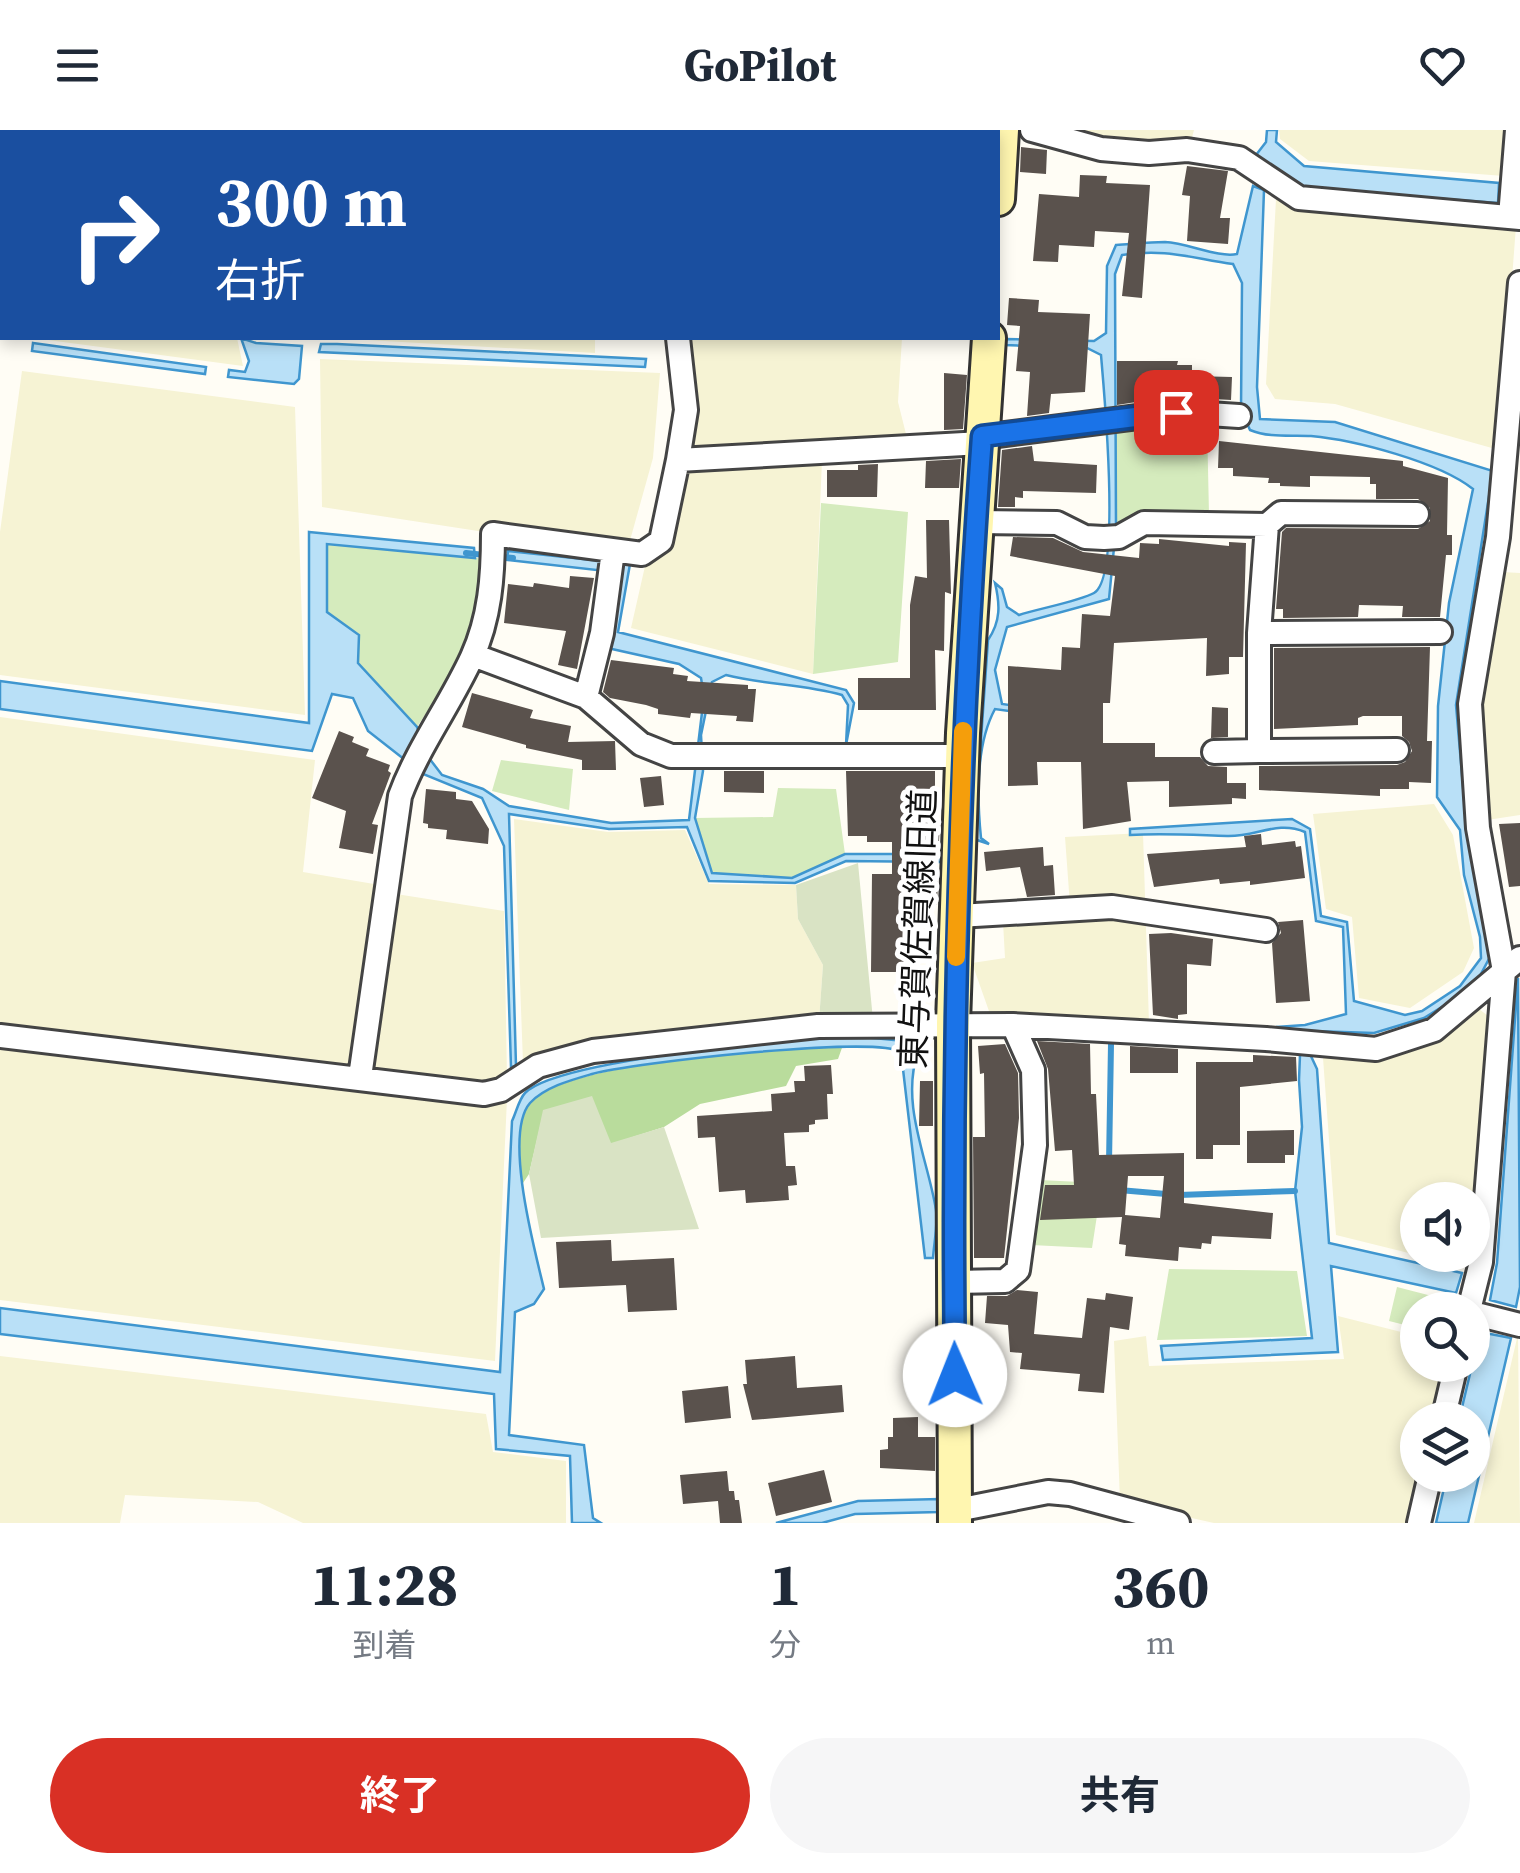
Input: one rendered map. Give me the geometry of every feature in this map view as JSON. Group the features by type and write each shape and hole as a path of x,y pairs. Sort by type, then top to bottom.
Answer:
{"main road":[{"path":"1000,164 1002,130"},
{"name":"東与賀佐賀線旧道","path":"956,1516 953,1023 963,756 988,340"}],"street":[{"path":"1032,130 1101,149 1149,154 1187,150 1238,158 1299,198 1515,218 1517,130"},
{"path":"1474,1292 1481,1262 1512,964 1478,828 1470,704 1498,538 1520,283"},
{"path":"360,1077 400,796 411,767 473,655 490,601 493,534 611,561 642,554 662,541 686,410 678,340"},
{"path":"678,460 982,440 1176,412 1240,416"},
{"path":"976,522 1058,522 1086,538 1112,538 1144,523 1266,525 1281,513 1417,514"},
{"path":"1259,751 1259,634 1266,525"},
{"path":"586,697 602,633 611,561"},
{"path":"1259,634 1440,632"},
{"path":"473,655 586,697 641,744 671,756 963,756"},
{"path":"1214,752 1397,750"},
{"path":"958,916 1112,907 1266,930"},
{"path":"0,1036 484,1094 501,1090 538,1066 593,1052 818,1026 1013,1025 1307,1043 1356,1050 1411,1040 1460,1010 1512,964"},
{"path":"954,1282 1006,1281 1018,1270 1035,1145 1033,1070 1013,1025"},
{"path":"1490,1317 1520,1325"},
{"path":"956,1516 1048,1492 1070,1494 1178,1523"},
{"path":"1419,1523 1426,1492"}],"shaded area":[{"path":"1084,130 1194,130 1191,141 1148,146 1083,135"},
{"path":"1279,130 1508,130 1504,176 1309,161 1280,139"},
{"path":"1276,199 1292,208 1516,226 1499,450 1335,404 1275,399 1266,384"},
{"path":"48,340 237,340 243,366"},
{"path":"368,340 595,340 595,353"},
{"path":"677,340 902,340 898,402 907,438 673,449"},
{"path":"320,359 660,373 653,458 629,544 491,533 322,507"},
{"path":"22,371 295,407 305,715 0,675 0,532"},
{"path":"822,460 813,674 631,628 667,469"},
{"path":"1502,572 1520,573 1520,815 1487,820 1480,699"},
{"path":"0,717 315,760 303,872 374,884 353,1070 0,1025"},
{"path":"1434,804 1453,835 1474,948 1463,972 1410,1008 1359,998 1352,917 1326,909 1313,814"},
{"path":"514,819 608,832 685,830 709,884 796,885 798,919 823,965 819,1021 523,1063"},
{"path":"1143,833 1149,1023 990,1014 972,963 1005,958 1003,922 1071,919 1065,837"},
{"path":"396,894 504,911 507,1078 483,1089 373,1071"},
{"path":"1479,1009 1492,1019 1477,1182 1400,1182 1400,1251 1336,1235 1323,1058 1391,1055 1440,1040"},
{"path":"0,1047 507,1099 495,1361 0,1300"},
{"path":"1338,1316 1400,1332 1400,1382 1442,1382 1437,1402 1400,1402 1400,1492 1416,1492 1408,1523 1214,1523 1120,1502 1114,1341 1146,1336 1149,1366 1344,1359"},
{"path":"1518,1334 1520,1523 1474,1523 1481,1492 1490,1492 1490,1454"},
{"path":"0,1356 486,1414 493,1452 566,1461 566,1523 303,1523 258,1502 125,1495 120,1523 0,1523"}],"green space":[{"path":"1207,423 1209,514 1114,527 1109,427"},
{"path":"821,503 908,512 898,662 813,674"},
{"path":"327,543 487,559 468,649 417,727 358,663 358,635 327,612"},
{"path":"501,760 573,769 569,810 492,791"},
{"path":"778,788 836,789 845,854 792,878 712,873 695,818 773,817"},
{"path":"858,863 873,1020 819,1021 823,965 798,919 796,885"},
{"path":"843,1045 838,1059 796,1066 786,1086 700,1104 664,1127 611,1144 544,1110 529,1174 521,1186 521,1121 530,1103 552,1088 629,1067"},
{"path":"592,1096 611,1143 664,1127 699,1229 541,1238 529,1174 543,1110"},
{"path":"1039,1180 1102,1183 1092,1248 1031,1245"},
{"path":"1169,1269 1297,1271 1307,1336 1157,1340"},
{"path":"1397,1287 1416,1292 1400,1292 1400,1324 1389,1321"}],"water":[{"path":"1267,130 1277,130 1276,142 1304,166 1499,183 1498,203 1298,188 1256,155 1266,142"},
{"path":"1253,186 1264,190 1257,387 1260,419 1335,422 1493,471 1456,705 1465,810 1491,955 1474,987 1424,1018 1374,1033 1313,1031 1310,1054 1317,1069 1329,1243 1400,1259 1400,1272 1462,1273 1456,1292 1331,1266 1338,1352 1163,1360 1161,1346 1312,1338 1295,1191 1302,1127 1301,1030 1276,1027 1305,1025 1346,1014 1343,927 1316,921 1305,832 1276,828 1238,836 1130,835 1130,829 1292,819 1310,829 1321,916 1347,922 1354,1001 1405,1015 1422,1011 1460,986 1481,958 1480,937 1464,875 1460,830 1437,797 1438,706 1449,603 1473,489 1440,470 1373,447 1250,430 1241,410 1242,283 1233,264 1165,253 1122,255 1115,274 1116,527 1109,599 1007,627 995,670 1002,704 1036,709 1030,714 995,709 984,738 979,772 981,838 989,844 974,839 988,640 998,612 995,583 1002,589 1007,607 1019,615 1094,593 1102,580 1107,554 1109,482 1101,355 1087,348 1005,345 1006,339 1094,341 1106,333 1107,266 1116,245 1165,242 1237,254"},
{"path":"242,340 302,346 299,379 294,384 228,377 229,370 245,372 249,361"},
{"path":"33,343 206,367 205,374 32,351"},
{"path":"321,344 646,359 645,367 319,352"},
{"path":"309,532 474,548 475,558 327,544 327,612 359,635 358,663 417,727 429,758 442,775 483,789 509,806 611,823 689,820 704,696 701,678 679,664 603,647 615,572 507,560 508,551 630,564 618,632 846,690 854,703 846,745 848,705 842,695 726,675 712,682 701,735 703,771 695,818 712,873 792,878 845,854 942,854 941,862 846,861 795,883 709,881 687,827 609,829 509,814 516,1066 511,1067 504,846 482,798 423,774 368,731 353,698 332,694 312,751 0,709 0,681 309,723"},
{"path":"1518,978 1520,1287 1516,1307 1490,1300 1497,1263"},
{"path":"843,1035 904,1041 918,1052 912,1091 917,1131 936,1210 933,1258 925,1258 901,1052 847,1047 751,1052 615,1069 551,1088 530,1103 522,1118 520,1165 544,1289 534,1304 515,1312 509,1435 584,1445 593,1518 601,1523 572,1523 570,1456 496,1449 494,1394 0,1334 0,1308 500,1372 512,1121 525,1093 546,1081 625,1061"},
{"path":"1490,1334 1511,1338 1490,1428 1490,1402 1463,1402 1468,1382 1490,1382"},
{"path":"1443,1492 1475,1492 1468,1523 1436,1523"},
{"path":"939,1499 939,1512 855,1514 822,1523 776,1523 858,1501"}],"building":[{"path":"1021,147 1047,150 1046,174 1020,172"},
{"path":"1187,166 1228,171 1220,218 1230,218 1228,244 1187,241 1190,196 1182,195"},
{"path":"1080,175 1107,176 1106,183 1150,185 1142,298 1122,296 1129,233 1095,231 1094,247 1059,245 1058,262 1033,261 1039,194 1079,197"},
{"path":"1009,298 1039,300 1038,312 1090,314 1085,392 1051,394 1049,413 1027,416 1030,372 1016,371 1020,326 1007,325"},
{"path":"1117,361 1178,361 1177,365 1192,365 1192,376 1232,377 1231,400 1136,394 1136,402 1117,405"},
{"path":"944,373 967,375 963,429 944,430"},
{"path":"1219,441 1403,461 1403,466 1448,478 1447,535 1452,535 1452,555 1446,555 1440,617 1402,617 1403,606 1359,605 1358,617 1283,618 1283,609 1276,609 1282,532 1286,528 1418,529 1430,521 1430,508 1418,499 1376,499 1376,484 1370,484 1370,477 1310,476 1310,487 1280,486 1268,483 1269,478 1233,476 1233,468 1218,468"},
{"path":"1032,446 1034,461 1097,465 1096,493 1023,491 1023,498 1015,497 1015,507 998,507 1002,450"},
{"path":"961,459 959,488 925,488 926,461"},
{"path":"878,464 877,497 827,497 827,470 858,470 858,465"},
{"path":"926,520 949,520 951,594 945,592 944,651 935,650 936,710 858,710 858,678 910,678 910,605 915,576 927,578"},
{"path":"1013,537 1053,538 1083,552 1139,558 1140,543 1159,544 1159,539 1229,546 1229,542 1246,543 1243,657 1229,657 1229,674 1206,676 1207,638 1114,643 1110,703 1103,703 1103,743 1155,743 1155,757 1200,757 1208,766 1227,767 1227,783 1246,783 1246,799 1232,798 1232,804 1169,807 1169,781 1127,782 1131,821 1083,829 1081,762 1037,762 1038,785 1008,786 1008,666 1061,670 1062,647 1080,648 1082,614 1110,616 1115,576 1010,556"},
{"path":"570,576 594,578 577,669 558,665 566,631 504,623 508,584 569,588"},
{"path":"1430,647 1427,741 1432,741 1431,783 1409,782 1409,789 1380,789 1380,796 1259,790 1259,766 1397,765 1405,762 1412,751 1402,736 1402,716 1363,716 1358,718 1358,725 1274,729 1274,648"},
{"path":"611,660 674,668 673,674 688,676 687,681 748,685 748,689 756,689 753,722 736,721 737,716 691,713 690,718 658,714 658,709 646,705 610,698 603,692"},
{"path":"472,693 533,710 530,718 571,726 568,742 615,741 616,770 582,770 582,760 526,748 462,727"},
{"path":"1212,707 1228,708 1228,737 1211,738"},
{"path":"339,731 369,749 366,756 390,765 391,773 372,824 378,825 373,854 339,848 346,811 312,798"},
{"path":"724,771 764,771 764,793 724,792"},
{"path":"846,771 935,771 939,841 926,841 926,881 938,881 937,905 914,904 910,972 871,972 872,874 892,874 892,842 867,842 867,836 848,836"},
{"path":"661,776 664,805 644,807 640,778"},
{"path":"426,789 456,792 456,799 472,801 489,829 488,844 446,839 447,830 428,828 423,823"},
{"path":"1520,823 1520,886 1509,887 1499,824"},
{"path":"1261,834 1262,845 1295,841 1296,847 1301,846 1305,878 1250,885 1250,881 1220,884 1219,879 1154,887 1147,854 1246,847 1244,836"},
{"path":"1043,847 1044,866 1053,865 1055,895 1027,897 1020,867 986,871 984,852"},
{"path":"1303,920 1310,1001 1276,1003 1272,943 1281,933 1278,922"},
{"path":"1149,934 1213,939 1211,966 1187,964 1187,1014 1178,1015 1178,1019 1153,1015"},
{"path":"1037,1041 1090,1044 1091,1094 1096,1094 1099,1155 1184,1153 1184,1203 1273,1213 1271,1239 1212,1236 1211,1244 1202,1243 1201,1249 1179,1247 1178,1261 1125,1256 1126,1245 1119,1244 1122,1217 1040,1220 1045,1185 1074,1185 1072,1150 1055,1151 1048,1069","holes":["1128,1176 1164,1176 1160,1218 1125,1215"]},
{"path":"1005,1044 1018,1073 1019,1118 1004,1258 974,1258 973,1137 985,1137 984,1073 980,1074 978,1046"},
{"path":"1130,1046 1178,1049 1178,1073 1130,1073"},
{"path":"1253,1055 1296,1057 1297,1081 1240,1087 1240,1145 1213,1145 1213,1159 1196,1159 1196,1062 1253,1062"},
{"path":"831,1065 833,1094 827,1094 828,1119 815,1120 815,1124 809,1125 809,1132 784,1133 786,1166 795,1166 797,1185 788,1186 789,1200 746,1203 745,1190 719,1192 715,1137 698,1138 697,1116 772,1111 771,1094 795,1092 794,1081 805,1081 804,1066"},
{"path":"920,1081 933,1081 933,1126 919,1126"},
{"path":"1294,1130 1294,1155 1285,1155 1285,1163 1247,1163 1247,1131"},
{"path":"611,1240 612,1261 674,1258 677,1310 628,1312 626,1285 559,1288 556,1242"},
{"path":"1017,1290 1038,1292 1034,1334 1082,1338 1087,1298 1105,1300 1106,1293 1133,1297 1129,1330 1110,1327 1104,1393 1078,1391 1080,1374 1020,1369 1022,1353 1010,1352 1008,1325 985,1323 987,1296 1007,1296"},
{"path":"795,1356 797,1388 842,1385 844,1412 752,1420 743,1384 747,1384 745,1360"},
{"path":"728,1386 731,1418 685,1423 682,1391"},
{"path":"918,1417 918,1437 935,1437 935,1471 880,1468 880,1450 888,1449 888,1437 893,1437 893,1418"},
{"path":"824,1470 832,1502 776,1516 768,1483"},
{"path":"727,1471 729,1491 734,1491 735,1500 739,1500 742,1523 720,1523 718,1501 683,1504 680,1475"}],"waterway":[{"path":"466,553 513,558"},
{"path":"1109,1163 1111,1044"},
{"path":"1119,1190 1166,1194"},
{"path":"1179,1195 1295,1191"}],"slow traffic":[{"path":"956,957 963,731"}],"route":[{"path":"955,1375 954,1005 963,733 982,436 1176,412"}]}
